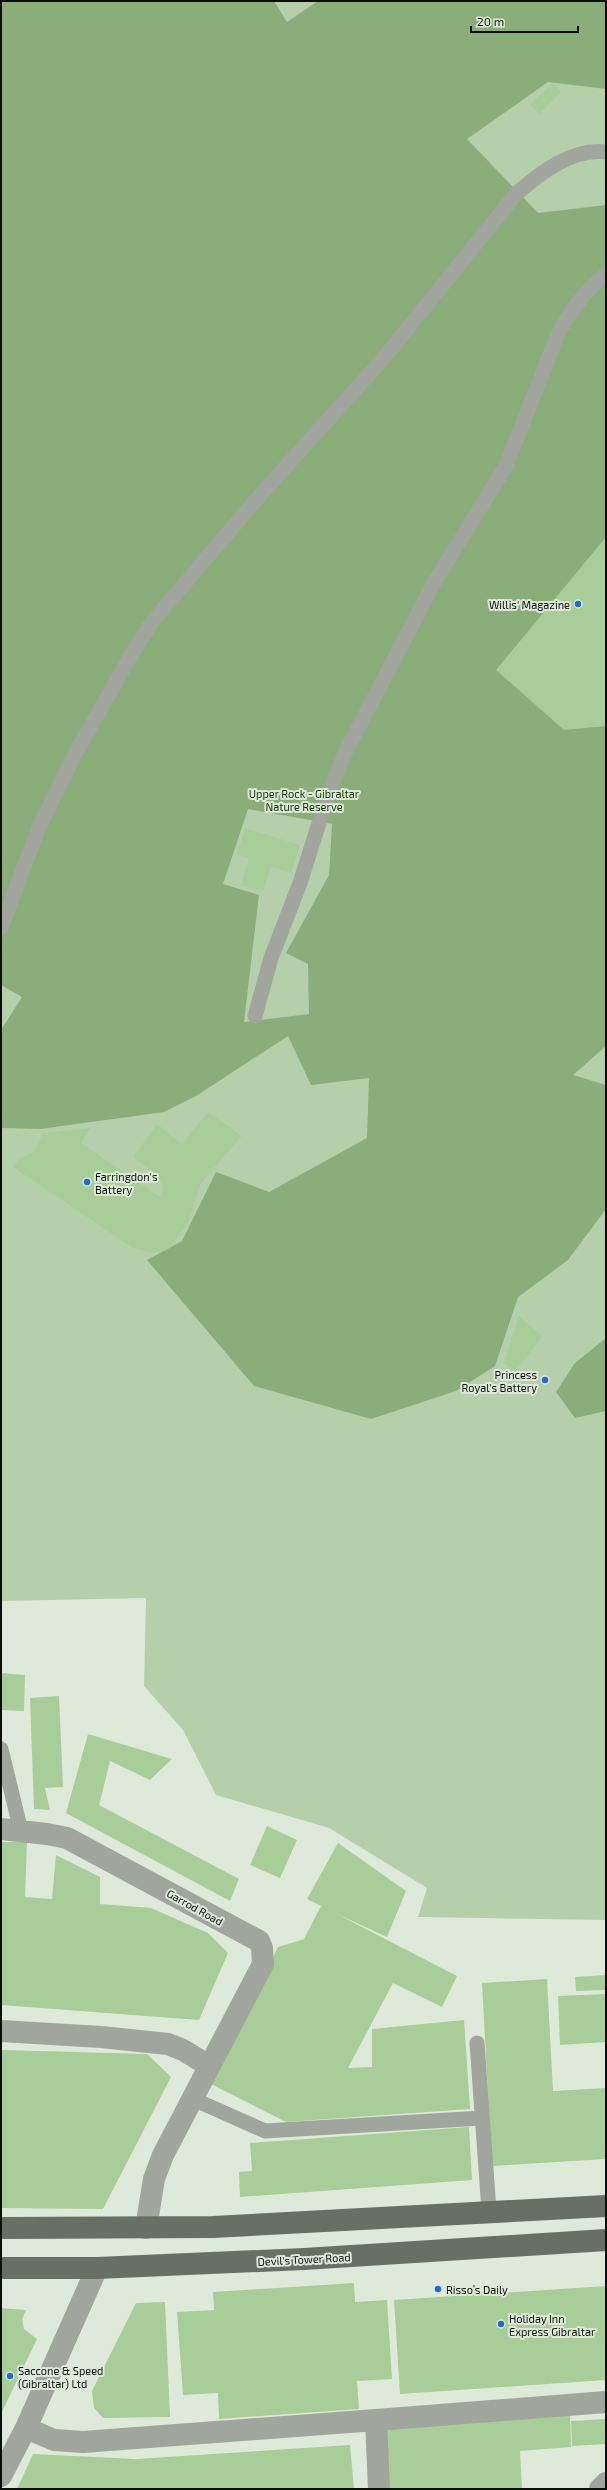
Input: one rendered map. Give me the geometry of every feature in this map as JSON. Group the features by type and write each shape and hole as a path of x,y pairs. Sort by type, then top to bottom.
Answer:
{"main road":[{"path":"1,2228 213,2227 489,2211 606,2206"},
{"name":"Devil's Tower Road","path":"1,2268 97,2268 304,2259 606,2240"}],"street":[{"name":"Garrod Road","path":"11,1830 58,1835 82,1845 259,1942 262,1948 263,1964 163,2155 154,2179 146,2228"},
{"path":"1,2031 102,2037 168,2044 183,2050 209,2066"},
{"path":"1,2476 26,2428 97,2268"},
{"path":"26,2428 54,2440 84,2442 606,2402"},
{"path":"376,2420 379,2489"},
{"path":"600,2489 606,2483"}],"lane":[{"path":"1,928 39,827 75,754 130,657 152,622 262,493 383,359 516,194 539,174 570,157 606,152"},
{"path":"255,1016 271,958 295,896 324,805 346,752 435,581 506,466 516,446 557,336 566,319 587,291 606,274"},
{"path":"1,1749 11,1830"},
{"path":"477,2043 489,2211"},
{"path":"193,2100 265,2131 482,2118"}],"green space":[{"name":"Upper Rock - Gibraltar Nature Reserve","path":"1,1 606,1 606,1920 418,1917 427,1888 329,1828 216,1795 183,1730 144,1686 146,1598 1,1601"},
{"name":"Upper Rock - Gibraltar Nature Reserve","path":"1,1 274,1 287,22 318,1 606,1 606,89 548,82 467,139 538,213 606,205 606,1046 573,1075 606,1085 606,1209 568,1260 518,1297 495,1366 456,1391 371,1419 254,1386 147,1260 182,1241 216,1172 269,1192 367,1138 369,1078 311,1085 288,1036 196,1096 164,1112 40,1129 1,1128 1,1030 22,997 1,985","holes":["248,809 332,824 329,875 286,953 308,964 309,1014 244,1022 259,895 223,884"]},
{"path":"606,1338 606,1411 575,1418 556,1392 575,1363"}],"building":[{"path":"553,83 561,92 539,114 530,104"},
{"name":"Willis' Magazine","path":"606,537 606,726 564,730 496,670"},
{"path":"245,828 300,845 291,873 271,866 263,892 241,885 249,858 237,855"},
{"name":"Farringdon's Battery","path":"208,1112 242,1136 201,1183 189,1220 171,1247 166,1250 152,1253 133,1248 13,1167 20,1158 34,1152 43,1133 90,1128 81,1143 160,1197 163,1187 159,1177 133,1157 157,1124 182,1144"},
{"path":"519,1316 542,1336 515,1372 504,1363"},
{"path":"1,1673 25,1675 24,1711 1,1710"},
{"path":"59,1696 63,1787 45,1788 50,1810 34,1809 30,1698"},
{"path":"88,1734 172,1759 150,1780 110,1761 99,1805 239,1879 230,1901 66,1813"},
{"path":"267,1826 297,1840 280,1878 250,1865"},
{"path":"1,1842 27,1842 25,1897 52,1899 56,1855 100,1877 100,1904 151,1908 208,1933 228,1953 199,2020 1,2005"},
{"path":"338,1843 406,1891 387,1937 335,1913 457,1976 442,2007 393,1983 348,2068 372,2067 372,2029 464,2020 470,2109 286,2122 211,2084 278,1947 304,1939 321,1906 307,1899"},
{"path":"606,1975 606,1990 576,1991 575,1977"},
{"path":"547,1979 553,2091 606,2088 606,2159 492,2166 482,1983"},
{"path":"606,1994 606,2042 560,2045 558,1996"},
{"path":"1,2050 147,2054 171,2077 103,2209 1,2208"},
{"path":"469,2127 472,2180 240,2197 239,2172 252,2171 250,2143"},
{"path":"354,2283 355,2302 387,2300 392,2379 357,2381 359,2409 219,2419 218,2393 183,2395 177,2312 214,2310 213,2292"},
{"name":"Holiday Inn Express Gibraltar","path":"606,2286 606,2380 400,2394 394,2300"},
{"path":"165,2302 170,2417 103,2418 94,2408 92,2391 136,2303"},
{"name":"Saccone & Speed (Gibraltar) Ltd","path":"1,2308 26,2310 22,2319 24,2329 37,2339 1,2414"},
{"path":"570,2414 571,2447 520,2451 522,2489 388,2489 385,2425"},
{"path":"606,2419 606,2444 572,2446 571,2421"},
{"path":"350,2445 354,2489 17,2489 33,2454 136,2459"}],"place":[{"name":"Willis' Magazine","path":"578,604"},
{"name":"Farringdon's Battery","path":"87,1182"},
{"name":"Princess Royal's Battery","path":"545,1380"},
{"name":"Risso’s Daily","path":"438,2289"},
{"name":"Holiday Inn Express Gibraltar","path":"501,2324"},
{"name":"Saccone & Speed (Gibraltar) Ltd","path":"10,2376"}]}
